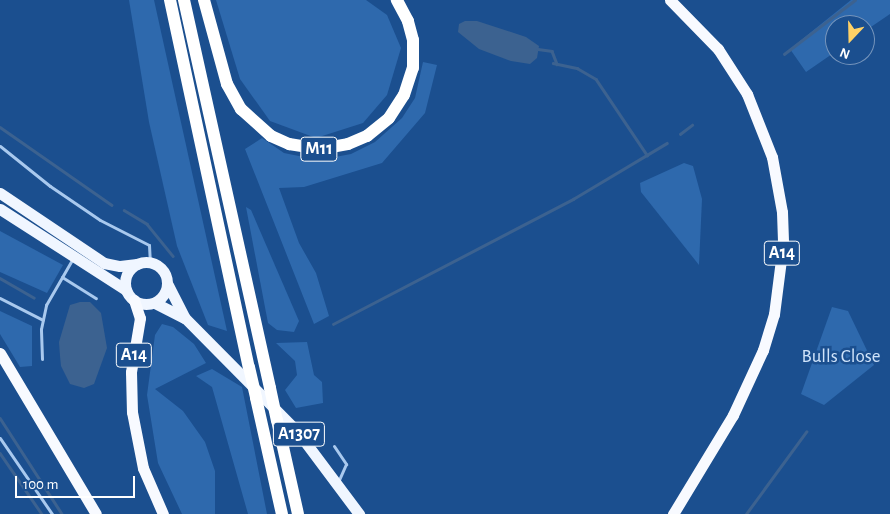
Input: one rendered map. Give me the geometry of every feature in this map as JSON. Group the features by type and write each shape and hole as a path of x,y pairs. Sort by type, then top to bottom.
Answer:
{"highway":[{"path":"170,0 282,514"},
{"path":"184,0 298,514"},
{"name":"M11","path":"204,0 227,84 241,109 271,136 290,144 320,149 348,144 366,136 389,118 404,95 413,68 413,40 408,21 397,0"},
{"name":"A14","path":"670,0 718,48 747,94 761,124 778,186 783,244 774,314 763,350 733,414 673,514"},
{"name":"A14","path":"134,300 140,318 131,372 132,412 143,468 163,514"},
{"path":"0,353 96,514"}],"main road":[{"path":"0,193 104,262 120,266 150,262 164,271 168,285 164,295 155,303 144,304 134,300 126,290 0,209"},
{"path":"126,290 126,276 138,264"},
{"name":"A1307","path":"168,285 185,318 297,431 338,483 359,514"},
{"name":"A1307","path":"155,303 185,318"}],"lane":[{"path":"0,146 50,186 100,220 149,245 150,262"},
{"path":"42,360 43,320 47,303 74,258"},
{"path":"62,277 96,298"},
{"path":"0,298 43,320"},
{"path":"0,438 52,514"},
{"path":"334,446 347,468 338,483"}],"green space":[{"path":"129,0 154,0 227,331 208,325 177,246 149,122"},
{"path":"216,0 366,0 387,15 401,48 387,95 363,123 316,138 270,121 240,79"},
{"path":"851,0 890,0 890,14 875,24 875,15 832,15"},
{"path":"825,21 825,59 806,72 790,49"},
{"path":"423,62 437,65 425,113 382,163 304,187 279,188 299,243 316,273 329,316 314,324 245,149 262,138 284,153 319,160 351,154 375,142 402,118 415,98"},
{"path":"684,163 693,166 702,199 699,265 641,192 640,183"},
{"path":"246,207 251,210 299,321 294,332 277,330 268,323"},
{"path":"0,231 63,265 47,293 0,272"},
{"name":"Bulls Close","path":"832,307 848,311 874,365 824,405 801,394"},
{"path":"0,311 32,326 32,366 20,367 0,334"},
{"path":"162,324 173,327 194,344 206,363 155,389 183,411 205,442 215,471 215,514 182,514 158,463 147,395 155,335"},
{"path":"307,342 314,375 322,382 323,403 296,408 285,390 297,375 295,361 276,343"},
{"path":"212,369 242,387 267,514 248,514 212,387 196,376"}],"shaded area":[{"path":"465,21 477,21 526,37 539,46 537,58 530,64 511,61 479,49 458,32 459,24"},
{"path":"90,302 101,313 107,348 94,384 84,388 70,384 61,366 59,342 70,305"}],"waterway":[{"path":"784,54 855,0"},
{"path":"538,49 552,51 557,64"},
{"path":"553,63 577,68 596,79 647,155"},
{"path":"680,134 692,125"},
{"path":"0,127 112,205"},
{"path":"333,324 573,199 667,143"},
{"path":"124,210 147,224 173,256"},
{"path":"0,278 34,298"},
{"path":"0,418 62,514"},
{"path":"746,514 806,432"},
{"path":"0,453 42,514"}]}
